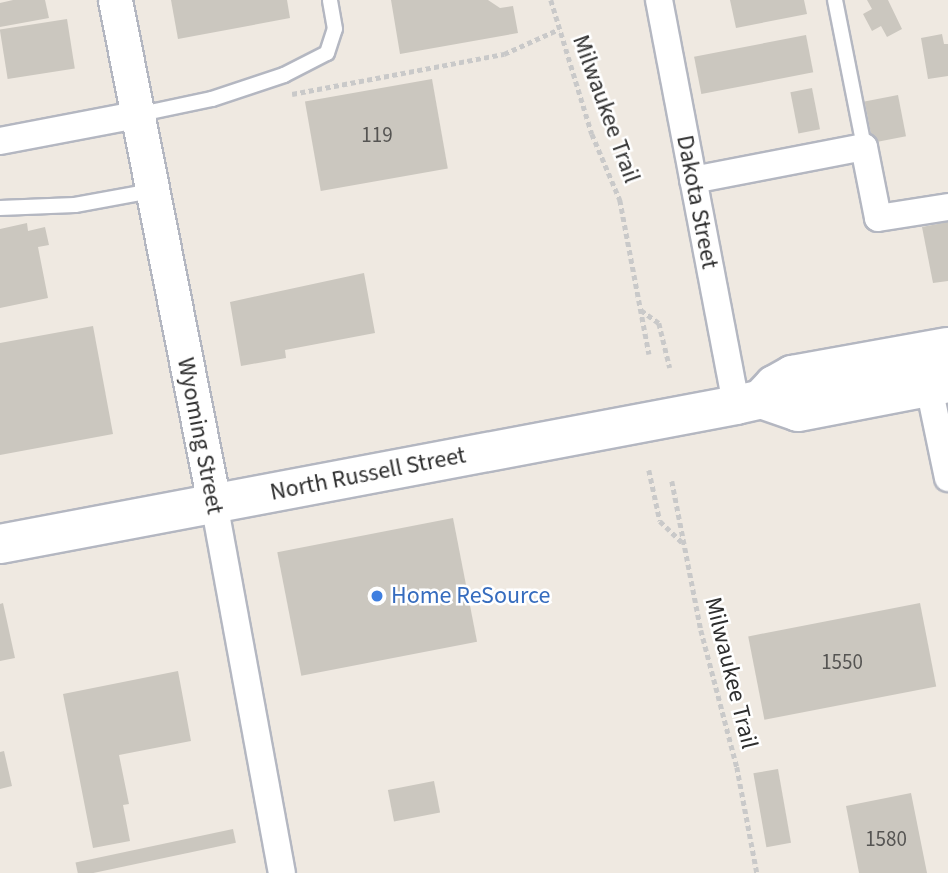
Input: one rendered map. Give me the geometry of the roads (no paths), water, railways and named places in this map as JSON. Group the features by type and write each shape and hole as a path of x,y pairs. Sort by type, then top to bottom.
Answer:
{"main road":[{"path":"749,402 792,375 948,347"},
{"path":"749,402 798,412 942,378"},
{"name":"North Russell Street","path":"0,544 749,402"}],"street":[{"name":"Wyoming Street","path":"115,0 214,503 282,873"},
{"name":"Dakota Street","path":"659,0 693,180 749,402"},
{"path":"0,141 136,116"},
{"path":"693,180 864,147 878,218 948,207"},
{"path":"942,378 948,478"}],"lane":[{"path":"136,116 212,99 284,75 327,53 335,29 330,0"},
{"path":"835,0 864,147"},
{"path":"0,208 75,205 151,191"}],"place":[{"name":"Home ReSource","path":"377,596"}]}
